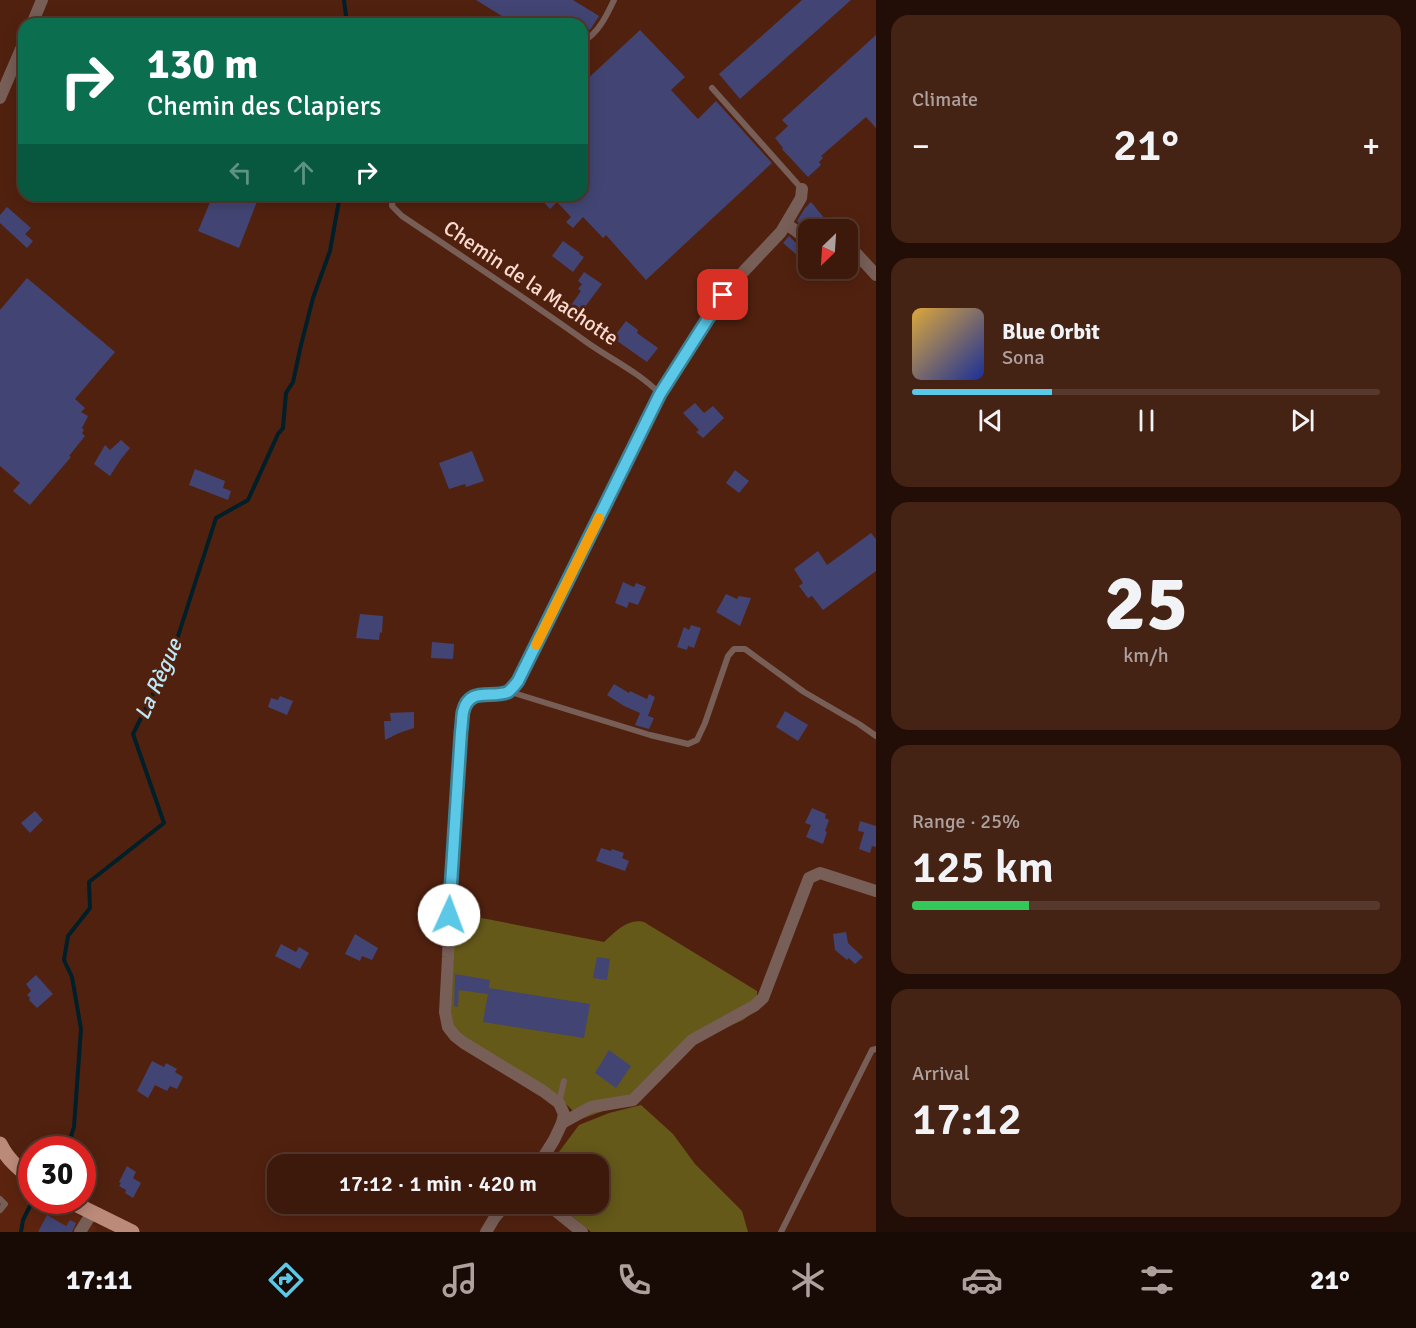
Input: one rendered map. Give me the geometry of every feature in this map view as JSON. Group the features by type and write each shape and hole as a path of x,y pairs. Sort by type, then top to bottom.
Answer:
{"main road":[{"path":"2,1152 18,1168"},
{"path":"94,1214 132,1232"}],"street":[{"path":"34,18 42,0"},
{"path":"0,98 18,56"},
{"path":"545,1154 562,1123 564,1114 559,1103 455,1036 448,1027 445,1012 450,895 463,711 474,696 507,692 518,681 660,394 723,295 786,225 801,198 802,189"},
{"path":"786,225 798,232"},
{"path":"858,255 876,275"},
{"path":"562,1123 591,1107 633,1100 692,1040 763,999 809,878 820,873 876,891"},
{"path":"80,1232 91,1214"},
{"path":"486,1232 497,1214"},
{"path":"560,1214 582,1232"}],"lane":[{"path":"588,38 606,17 614,0"},
{"path":"712,88 802,189"},
{"name":"Chemin de la Machotte","path":"392,201 392,206 402,216 648,382 660,394"},
{"path":"513,688 517,694 650,735 688,744 697,740 705,723 728,656 734,649 745,649 804,692 876,736"},
{"path":"781,1232 872,1050 876,1049"},
{"path":"559,1103 564,1081"},
{"path":"0,1199 5,1204 0,1210"}],"shaded area":[{"path":"456,913 604,942 627,924 644,922 757,991 757,1009 743,1020 692,1043 648,1091 581,1119 563,1101 466,1040 451,1023 447,1006"},
{"path":"641,1105 673,1134 695,1164 742,1211 748,1232 591,1232 570,1214 609,1214 609,1154 557,1154 579,1125 609,1113"},
{"path":"0,1160 18,1176 18,1214 76,1214 97,1228 95,1232 0,1232"}],"building":[{"path":"476,0 573,0 599,16 590,30 588,18 505,18"},
{"path":"802,0 851,0 740,99 719,74"},
{"path":"640,30 685,77 671,90 698,119 716,101 772,163 646,280 606,235 603,238 583,217 573,228 566,222 571,217 557,202 550,209 543,201 588,201 588,78"},
{"path":"876,35 876,128 866,117 821,156 823,158 819,162 821,165 808,177 775,138 788,126 782,120"},
{"path":"210,201 257,201 239,248 198,231"},
{"path":"811,202 825,219 798,219"},
{"path":"7,207 31,228 25,234 33,241 27,248 0,223 0,215"},
{"path":"789,236 798,245 798,256 783,243"},
{"path":"563,241 584,257 573,272 552,256"},
{"path":"584,272 602,284 579,315 569,308 581,291 578,289 582,284 578,281"},
{"path":"27,278 115,352 75,399 85,408 81,412 88,416 82,428 85,436 69,456 71,457 30,505 13,491 20,483 0,466 0,310"},
{"path":"626,321 638,330 637,333 658,348 647,362 613,338"},
{"path":"695,403 704,413 713,406 724,418 703,438 696,432 699,430 683,413"},
{"path":"121,440 130,448 110,476 94,464 105,445 110,450"},
{"path":"472,451 484,481 466,487 465,484 449,489 439,463"},
{"path":"195,469 225,481 223,488 231,491 228,500 189,485"},
{"path":"735,470 749,481 739,493 726,483"},
{"path":"871,533 876,539 876,571 823,610 812,596 808,598 799,586 803,583 794,569 818,551 827,565"},
{"path":"623,582 634,587 636,583 646,587 638,605 629,602 627,608 615,603"},
{"path":"726,594 737,599 739,596 751,598 740,626 716,612"},
{"path":"360,614 383,616 382,633 380,632 379,640 356,638"},
{"path":"691,625 701,628 694,648 688,646 687,650 677,647 684,627 689,630"},
{"path":"432,642 454,644 453,659 431,658"},
{"path":"614,684 629,693 630,691 647,699 644,707 649,694 655,697 648,716 654,718 649,729 635,725 640,713 607,695"},
{"path":"280,696 293,701 287,715 268,707 271,698 278,700"},
{"path":"785,711 808,725 798,741 776,727"},
{"path":"414,712 414,728 385,740 384,721 391,721 390,713"},
{"path":"812,808 826,814 825,818 829,820 823,844 806,837 811,825 805,823"},
{"path":"35,811 43,820 30,833 21,823"},
{"path":"860,821 876,826 876,847 872,846 870,853 859,849 864,832 858,831"},
{"path":"601,848 624,853 622,858 629,861 625,871 596,861"},
{"path":"846,932 848,943 863,957 855,964 835,950 833,934"},
{"path":"355,934 378,948 372,960 362,956 360,961 345,954"},
{"path":"281,944 296,952 299,947 309,953 300,969 275,956"},
{"path":"597,957 610,959 607,980 593,978"},
{"path":"455,974 490,980 488,994 459,990 458,1007 454,1006"},
{"path":"36,975 53,994 37,1008 29,1000 27,995 31,991 26,984"},
{"path":"489,988 590,1004 584,1038 483,1022"},
{"path":"609,1050 631,1066 616,1088 595,1073"},
{"path":"152,1061 164,1067 166,1063 177,1069 175,1072 183,1077 177,1089 170,1086 167,1091 155,1085 148,1098 137,1091"},
{"path":"127,1166 136,1172 133,1178 141,1183 133,1198 119,1186"},
{"path":"47,1215 66,1226 70,1220 76,1223 72,1232 38,1232"}],"waterway":[{"name":"La Règue","path":"344,0 346,18"},
{"name":"La Règue","path":"71,1136 74,1127 81,1029 72,977 64,960 68,936 90,908 89,882 164,823 133,734 171,658 216,518 248,500 278,434 283,428 286,393 293,382 313,298 330,251 339,201"},
{"name":"La Règue","path":"21,1232 26,1214"}],"slow traffic":[{"path":"536,645 599,518"}],"route":[{"path":"449,915 463,711 474,696 507,692 518,681 660,394 723,295"}]}
